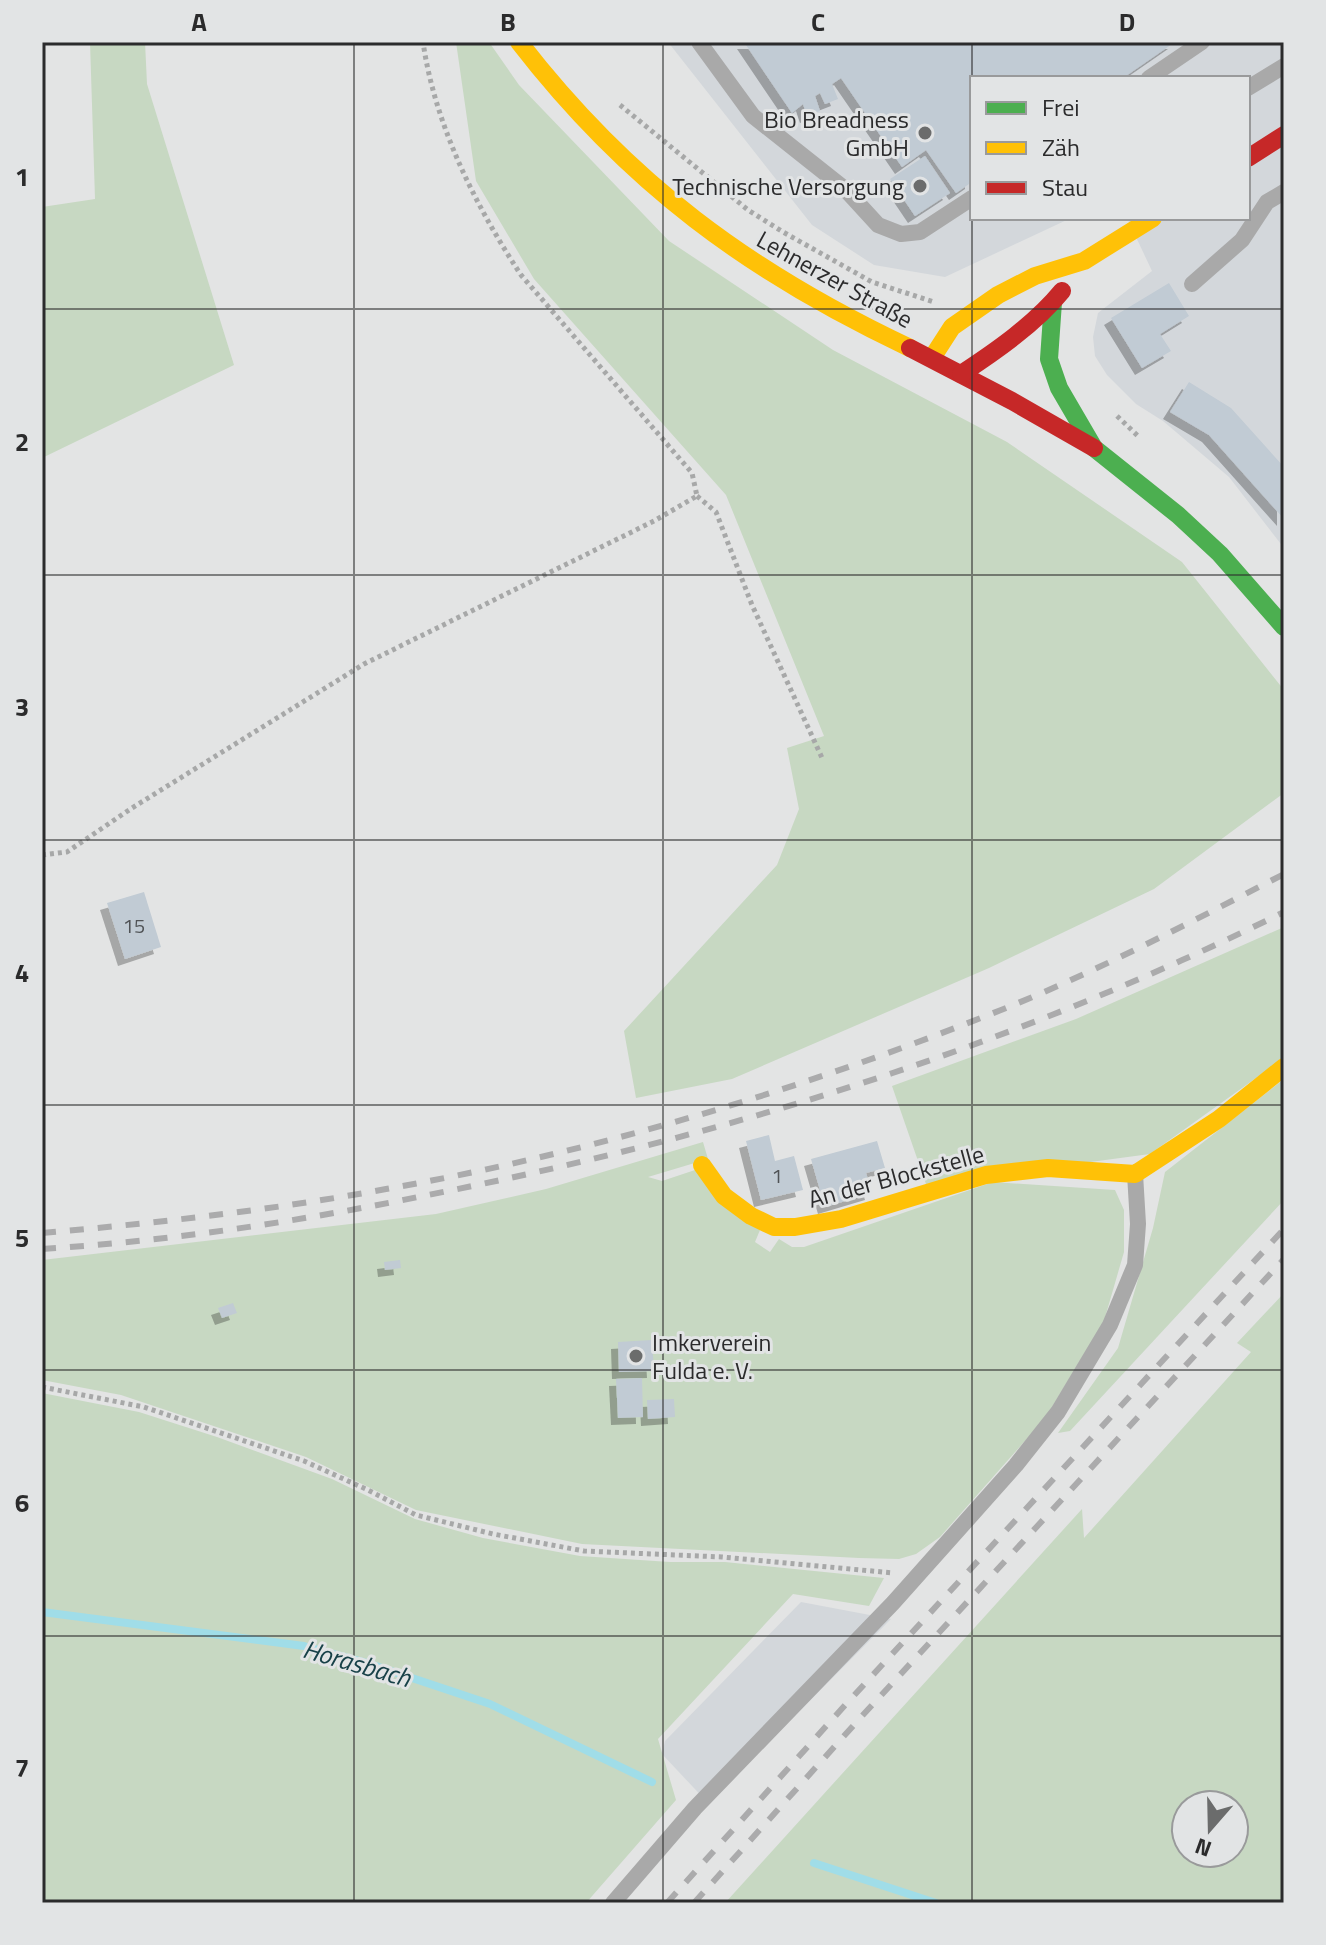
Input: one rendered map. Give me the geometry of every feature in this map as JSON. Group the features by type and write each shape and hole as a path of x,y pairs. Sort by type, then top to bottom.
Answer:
{"street":[{"name":"Lehnerzer Straße","path":"519,42 584,121 638,173 692,219 751,262 801,293 1027,407 1094,448"},
{"path":"1250,157 1284,135"},
{"path":"932,358 952,327 998,295 1035,276 1084,261 1150,220"},
{"path":"961,374 990,355 1053,302 1084,261"},
{"path":"1053,302 1049,359 1059,388 1094,448 1178,515 1220,554 1284,627"},
{"path":"1135,1174 1219,1119 1284,1067"},
{"name":"An der Blockstelle","path":"702,1165 724,1196 751,1216 774,1227 795,1227 841,1219 986,1175 1048,1168 1135,1174"}],"lane":[{"path":"699,42 753,116 845,189 878,225 901,234 920,232 970,199"},
{"path":"1152,76 1202,42"},
{"path":"1250,87 1284,66"},
{"path":"1192,284 1242,240 1267,202 1284,192"},
{"path":"613,1903 695,1808 893,1603 1016,1465 1058,1412 1110,1325 1135,1265 1138,1224 1135,1174"}],"path":[{"path":"423,42 427,68 456,157 476,200 521,275 692,473 697,496 716,512 752,605 823,760"},
{"path":"618,103 736,200 783,232 872,282 941,305"},
{"path":"42,855 67,852 132,808 364,664 654,521 697,496"},
{"path":"42,1387 144,1407 304,1461 416,1515 493,1534 584,1551 722,1557 915,1575"}],"shaded area":[{"path":"668,42 1284,42 1284,548 1229,477 1163,421 1136,404 1107,375 1095,356 1093,337 1098,313 1152,271 1128,220 1250,220 1250,76 970,76 970,220 1067,220 945,277 874,265 812,225"},
{"path":"801,1602 891,1619 708,1803 662,1754 665,1741"}],"green space":[{"path":"90,42 145,42 147,84 234,365 42,458 42,207 95,199"},
{"path":"456,42 489,42 519,85 669,241 833,350 1007,442 1182,562 1284,690 1284,793 1154,889 989,968 732,1079 636,1098 624,1031 777,865 799,809 787,748 824,736 726,495 534,279 476,181"},
{"path":"1284,927 1284,1058 1150,1154 926,1184 892,1086 1076,1019"},
{"path":"1284,1079 1284,1200 1070,1431 1058,1433 1118,1348 1153,1228 1165,1172"},
{"path":"703,1142 708,1159 648,1177 662,1181 698,1169 760,1230 755,1242 770,1252 779,1239 792,1247 804,1247 993,1182 1115,1190 1124,1210 1124,1252 1104,1321 1046,1417 940,1537 916,1554 899,1559 859,1558 582,1544 416,1510 306,1457 121,1395 42,1380 42,1260 436,1214 546,1189"},
{"path":"1284,1293 1284,1903 725,1903 1082,1509 1084,1538 1251,1352 1237,1343"},
{"path":"42,1393 139,1412 217,1437 332,1479 415,1519 483,1538 580,1556 725,1562 884,1578 869,1606 793,1594 658,1739 676,1800 586,1903 42,1903"}],"building":[{"name":"Bio Breadness GmbH","path":"744,42 1175,42 1126,76 970,76 970,183 956,193 926,150 902,167 841,78 832,84 838,99 825,104 820,93 815,96 820,111 807,116 803,104 792,113"},
{"name":"Technische Versorgung","path":"925,156 950,193 915,216 890,179"},
{"path":"1169,283 1189,316 1160,334 1171,351 1142,368 1111,318"},
{"path":"1189,382 1231,408 1284,467 1284,519 1209,435 1170,412"},
{"path":"144,892 161,947 125,959 107,903"},
{"path":"769,1135 775,1161 794,1156 803,1190 761,1200 746,1141"},
{"path":"877,1141 885,1168 866,1173 872,1193 825,1207 811,1159"},
{"path":"400,1260 401,1268 385,1270 384,1262"},
{"path":"233,1303 237,1313 222,1318 218,1308"},
{"name":"Imkerverein Fulda e. V.","path":"652,1340 654,1371 619,1372 618,1342"},
{"path":"642,1378 643,1417 618,1418 616,1379"},
{"path":"674,1399 675,1417 648,1419 647,1400"}],"waterway":[{"name":"Horasbach","path":"42,1612 304,1646 367,1663 490,1704 652,1782"},
{"name":"Horasbach","path":"814,1863 936,1903"}],"railway":[{"path":"42,1233 215,1215 386,1189 543,1157 698,1115 851,1066 1001,1010 1109,962 1284,874"},
{"path":"42,1249 188,1235 332,1213 538,1172 648,1145 865,1082 972,1045 1078,1005 1284,912"},
{"path":"667,1903 1284,1229"},
{"path":"694,1903 862,1716 1284,1259"}],"traffic: fast":[{"path":"1053,302 1049,359 1059,388 1094,448 1178,515 1220,554 1284,627"}],"traffic: slow":[{"path":"519,42 603,139 695,219 796,288 910,348"},
{"path":"932,358 952,327 998,295 1035,276 1084,261 1150,220"},
{"path":"702,1165 724,1196 751,1216 774,1227 795,1227 841,1219 986,1175 1048,1168 1135,1174 1219,1119 1284,1067"}],"traffic: jam":[{"path":"1250,157 1284,135"},
{"path":"961,374 1027,326 1062,291"},
{"path":"910,348 1094,448"}],"place":[{"name":"Bio Breadness GmbH","path":"925,133"},
{"name":"Technische Versorgung","path":"920,186"},
{"name":"Imkerverein Fulda e. V.","path":"636,1356"}]}
